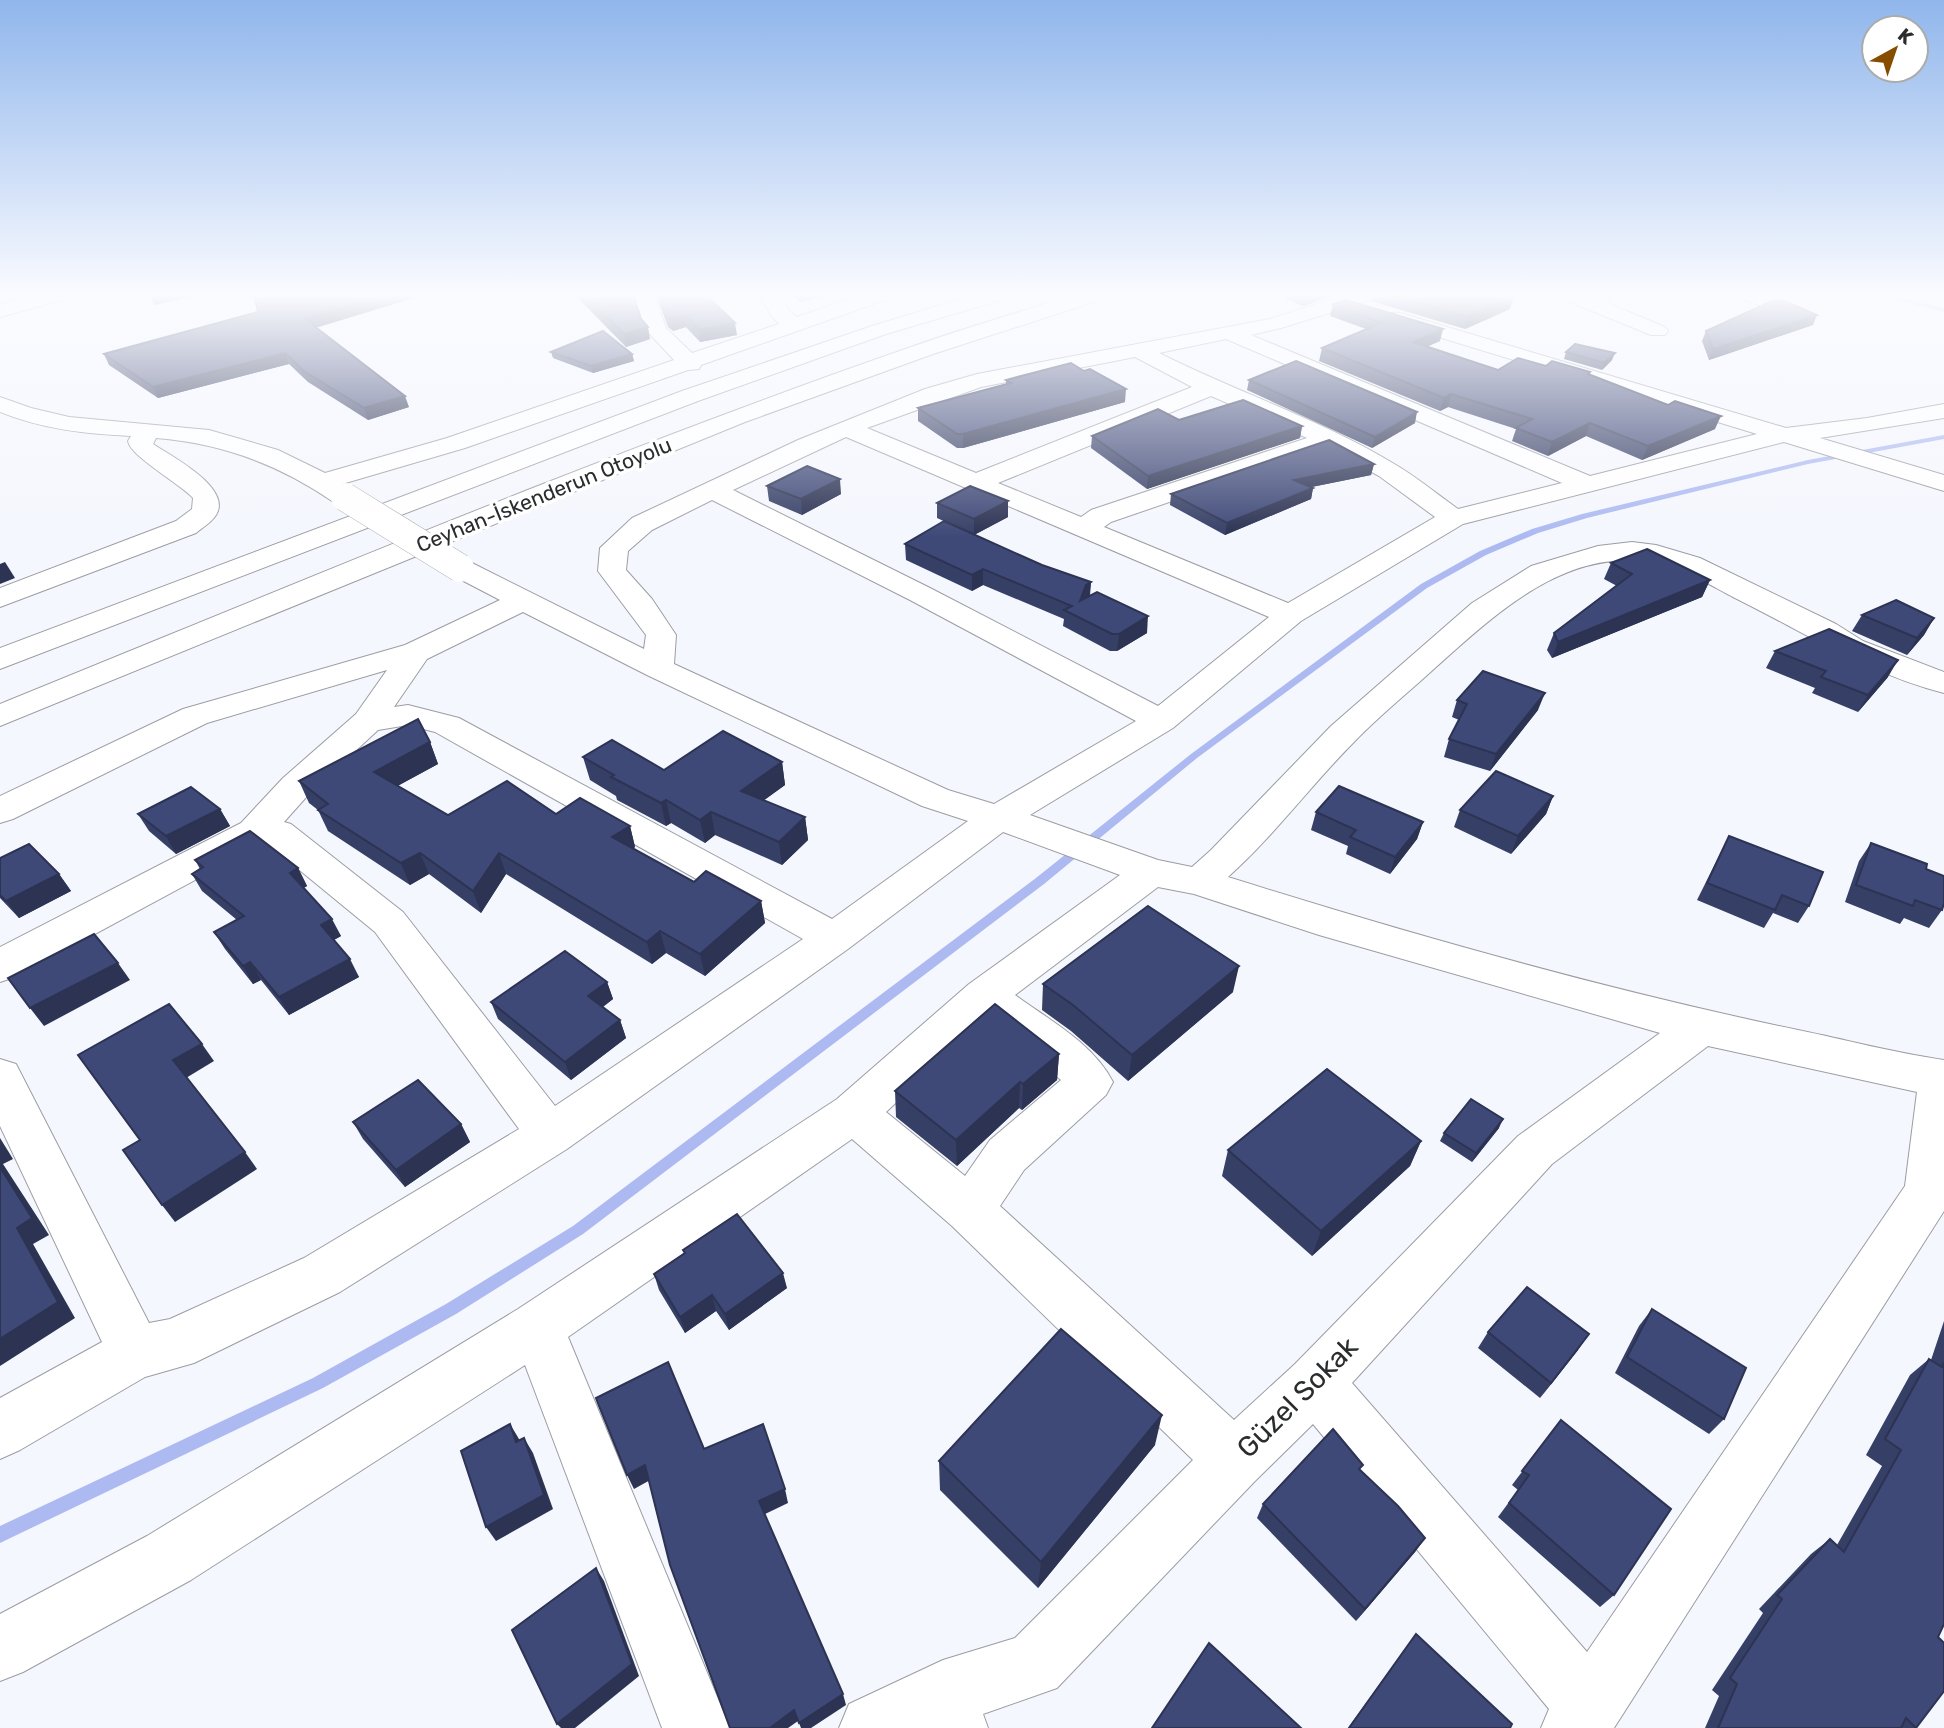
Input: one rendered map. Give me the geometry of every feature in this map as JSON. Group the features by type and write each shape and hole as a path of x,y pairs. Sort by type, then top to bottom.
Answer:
{"main road":[{"path":"322,482 456,443 656,376"},
{"name":"Ceyhan-İskenderun Otoyolu","path":"0,659 748,376"},
{"name":"Ceyhan-İskenderun Otoyolu","path":"0,716 737,417 851,376"},
{"path":"658,668 661,635 641,605 612,571 614,548 642,524 896,407 966,384 1008,376"},
{"path":"1187,376 1329,439 1388,471 1453,518"},
{"path":"1330,376 1587,484"},
{"path":"1597,376 1944,483"},
{"path":"977,482 1211,388"},
{"path":"0,404 15,411 72,424 191,435 263,452 322,482 460,568 522,601 935,798 1153,870 1332,925 1701,1027 1943,1078 1929,1192 1583,1717 1315,1383"},
{"path":"0,1430 135,1353 175,1344 322,1275 550,1135 834,937 999,817 1161,721 1290,615 1453,518 1587,484 1944,411"},
{"path":"846,428 1290,615"},
{"path":"0,598 186,527 205,512 206,497 189,479 141,447 140,442 149,431"},
{"path":"1085,527 1101,516 1329,439"},
{"path":"714,491 920,594 1161,721"},
{"path":"0,1649 169,1558 537,1327 854,1113 984,995 1153,870 1225,859 1343,733 1483,609 1541,572 1598,554 1632,550 1656,553 1690,564 1825,631 1852,648 1944,683"},
{"path":"0,811 195,716 416,652 522,601"},
{"path":"0,966 254,832 296,786 368,721 416,652"},
{"path":"368,721 408,715 447,725 834,937"},
{"path":"254,832 278,833 389,922 550,1135"},
{"path":"970,1210 1007,1155 1090,1082 1071,1060 984,995"},
{"name":"Güzel Sokak","path":"873,1728 948,1711 1034,1665 1234,1460 1315,1383 1535,1150 1701,1027"},
{"path":"0,1077 135,1353"},
{"path":"854,1113 970,1210 1234,1460"},
{"path":"537,1327 696,1728"}],"building":[{"path":"136,376 197,376 153,387"},
{"path":"312,376 379,376 405,396 364,408"},
{"path":"1023,376 1102,376 1126,389 963,434 957,434 918,408 1011,383 1006,380"},
{"path":"1260,376 1331,376 1417,412 1375,437 1249,380"},
{"path":"1389,376 1592,376 1668,405 1675,401 1721,416 1648,446 1590,423 1552,442 1516,428 1532,419 1451,394 1444,398"},
{"path":"1243,400 1302,426 1148,476 1092,436 1158,409 1179,420"},
{"path":"1329,440 1374,464 1294,480 1313,488 1227,523 1171,494"},
{"path":"807,466 840,479 801,499 767,486"},
{"path":"970,486 1008,501 974,519 937,503"},
{"path":"944,521 1042,565 1091,582 1086,585 1080,601 1097,592 1148,616 1119,634 1112,634 1064,610 1072,606 983,569 972,575 905,544"},
{"path":"1647,549 1710,580 1558,642 1554,633 1632,574 1611,563"},
{"path":"1896,600 1934,618 1917,638 1862,615"},
{"path":"1829,629 1898,660 1868,695 1821,677 1826,671 1775,651"},
{"path":"1483,671 1545,693 1496,754 1449,739 1467,704 1457,700"},
{"path":"418,719 430,742 374,772 448,815 507,781 556,814 580,798 630,826 612,837 694,882 706,871 761,901 700,954 660,931 647,942 499,853 473,891 420,853 401,863 318,810 328,804 299,781"},
{"path":"723,731 782,762 741,791 805,817 779,842 711,812 700,820 666,800 661,803 611,777 614,775 583,757 612,740 664,770"},
{"path":"1496,771 1553,796 1518,836 1460,810"},
{"path":"1339,786 1423,822 1395,857 1350,837 1356,830 1316,812"},
{"path":"191,787 220,809 166,836 138,814"},
{"path":"250,831 298,868 290,873 332,919 321,925 350,959 279,997 250,962 243,966 214,932 244,916 192,874 203,867 195,860"},
{"path":"1729,836 1823,872 1809,906 1782,895 1775,910 1707,883"},
{"path":"1871,843 1927,864 1926,869 1944,876 1942,910 1915,900 1913,906 1856,885"},
{"path":"29,844 59,874 6,901 0,895 0,858"},
{"path":"1148,906 1239,966 1132,1055 1073,1005 1043,984"},
{"path":"94,934 118,963 30,1008 8,978"},
{"path":"565,951 607,982 588,996 620,1020 565,1062 491,1002"},
{"path":"169,1004 202,1044 173,1060 245,1152 162,1205 123,1150 140,1140 78,1055"},
{"path":"995,1004 1059,1054 1023,1084 1020,1082 956,1140 895,1091"},
{"path":"1327,1069 1421,1141 1321,1231 1228,1150"},
{"path":"418,1080 461,1124 396,1170 353,1122"},
{"path":"1471,1099 1503,1119 1476,1153 1444,1133"},
{"path":"0,1167 32,1218 17,1228 58,1302 0,1339"},
{"path":"737,1214 783,1273 725,1314 712,1295 680,1317 654,1274 685,1253 683,1250"},
{"path":"1527,1287 1589,1334 1551,1383 1488,1332"},
{"path":"1652,1309 1746,1368 1724,1419 1627,1357"},
{"path":"1061,1329 1162,1415 1041,1562 939,1461"},
{"path":"1929,1359 1942,1367 1944,1362 1944,1624 1938,1637 1944,1643 1944,1691 1916,1728 1906,1718 1901,1728 1718,1728 1737,1684 1730,1678 1782,1599 1777,1595 1830,1539 1844,1552 1901,1450 1885,1439"},
{"path":"668,1362 704,1449 763,1424 785,1489 759,1501 843,1694 799,1723 794,1710 770,1728 730,1728 670,1565 645,1465 627,1475 596,1398"},
{"path":"1561,1420 1671,1509 1614,1595 1509,1503 1529,1475 1522,1471"},
{"path":"510,1424 516,1442 524,1438 544,1495 486,1527 461,1451"},
{"path":"1333,1429 1363,1465 1359,1469 1398,1506 1425,1538 1365,1609 1263,1504"},
{"path":"596,1568 632,1664 557,1724 512,1630"},
{"path":"1416,1634 1512,1724 1510,1728 1349,1728"},
{"path":"1209,1643 1301,1728 1152,1728"}],"waterway":[{"path":"0,1535 318,1383 451,1309 578,1230 1040,881 1194,756 1424,586 1483,553 1535,531 1585,516 1808,462 1944,437"}]}
